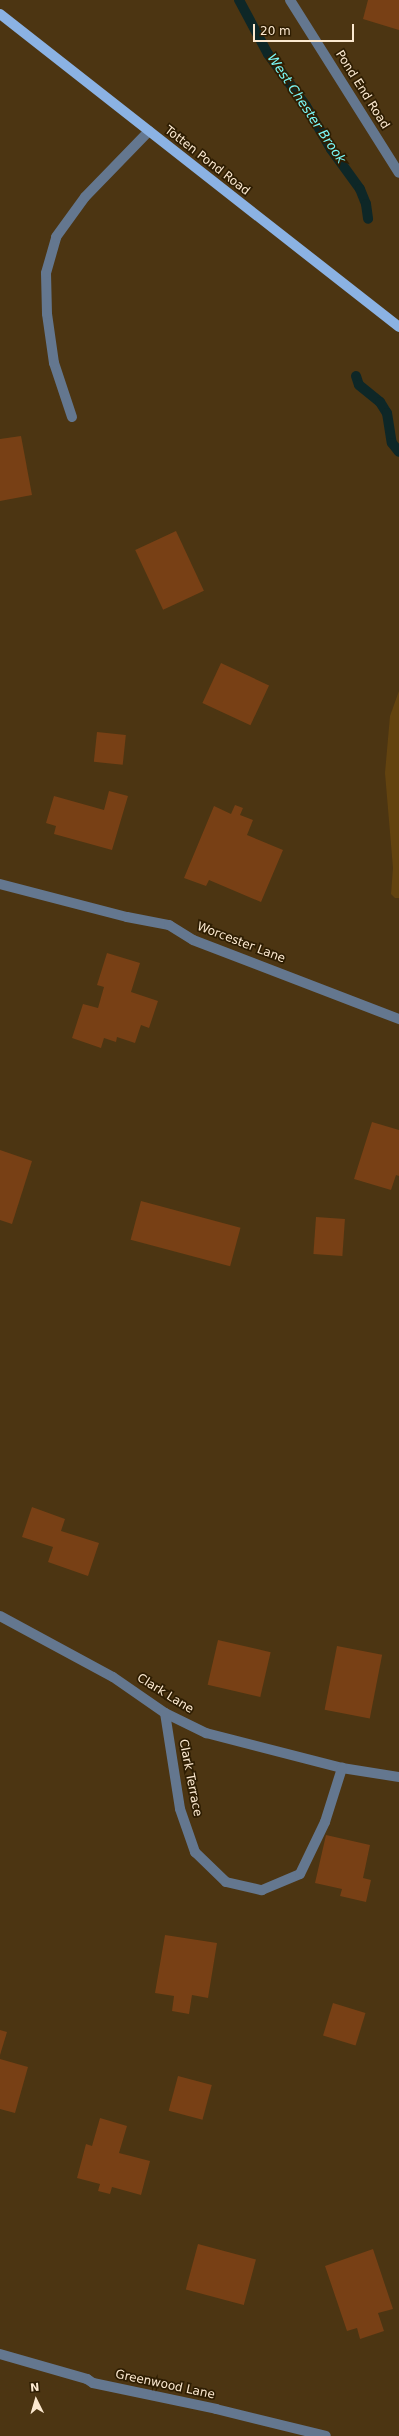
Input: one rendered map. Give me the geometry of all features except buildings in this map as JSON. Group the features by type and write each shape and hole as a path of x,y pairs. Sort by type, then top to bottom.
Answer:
{"main road":[{"name":"Totten Pond Road","path":"0,14 399,328"}],"street":[{"name":"Pond End Road","path":"290,0 399,173"},
{"path":"72,417 54,363 47,314 46,273 56,237 85,197 149,131"},
{"name":"Worcester Lane","path":"0,884 127,917 169,925 193,940 399,1019"},
{"name":"Clark Lane","path":"0,1616 113,1677 165,1713 206,1733 342,1768 399,1776"},
{"name":"Clark Terrace","path":"165,1713 180,1809 195,1852 226,1882 262,1890 300,1874 325,1822 342,1768"},
{"name":"Greenwood Lane","path":"0,2354 87,2379 93,2383 216,2409 326,2436"}],"shaded area":[{"path":"399,691 399,898 395,898 391,894 393,868 385,773 390,716"}],"waterway":[{"name":"West Chester Brook","path":"239,0 268,54 306,106 331,149 360,189 366,204 368,219"},
{"name":"West Chester Brook","path":"356,376 359,385 380,402 387,413 392,443 399,452"}]}
